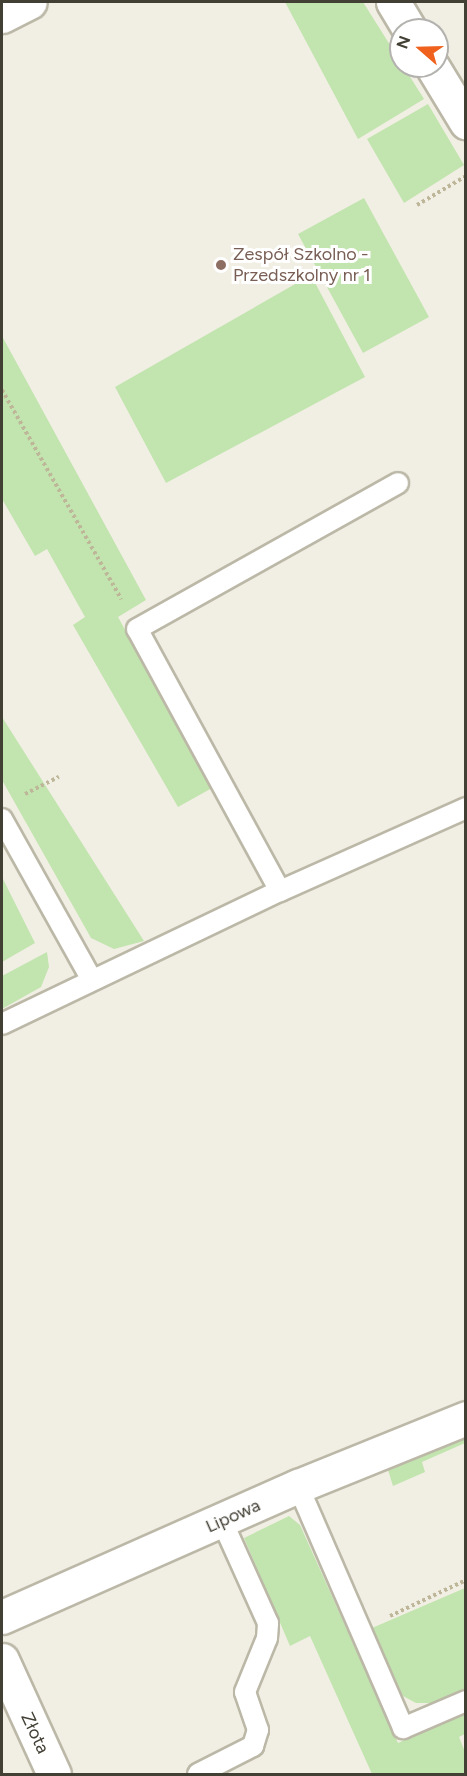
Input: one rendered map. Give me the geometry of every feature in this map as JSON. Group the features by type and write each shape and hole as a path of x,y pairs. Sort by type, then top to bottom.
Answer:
{"street":[{"path":"2,16 30,2"},
{"path":"393,2 403,18"},
{"path":"439,78 465,122"},
{"name":"Lipowa","path":"2,1617 298,1486 465,1418"},
{"name":"Złota","path":"2,1659 54,1774"}],"lane":[{"path":"280,891 137,629 398,483"},
{"path":"2,1024 280,891 465,808"},
{"path":"2,819 92,980"},
{"path":"298,1486 403,1728 465,1701"},
{"path":"198,1774 253,1746 258,1730 245,1692 267,1638 268,1623 222,1521"}],"path":[{"path":"417,205 465,176"},
{"path":"2,390 137,629"},
{"path":"21,796 59,777"},
{"path":"361,1630 465,1580"}],"green space":[{"path":"285,2 363,2 389,43 389,78 411,78 424,99 358,139"},
{"path":"428,104 464,165 404,203 367,139"},
{"path":"364,198 429,317 363,353 298,234"},
{"path":"311,275 365,377 166,483 115,387"},
{"path":"2,336 146,600 118,617 212,788 178,807 73,625 85,617 47,549 35,556 2,499"},
{"path":"2,717 144,941 114,949 91,938 2,780"},
{"path":"2,877 35,943 2,962"},
{"path":"47,952 49,967 41,987 2,1009 2,976"},
{"path":"465,1439 465,1443 422,1462 425,1472 393,1486 388,1470"},
{"path":"289,1516 300,1525 398,1743 465,1712 465,1734 459,1737 465,1752 465,1774 372,1774 310,1636 290,1646 244,1538"},
{"path":"465,1588 465,1688 433,1703 416,1703 403,1696 372,1628"}],"place":[{"name":"Zespół Szkolno - Przedszkolny nr 1","path":"221,265"}]}
